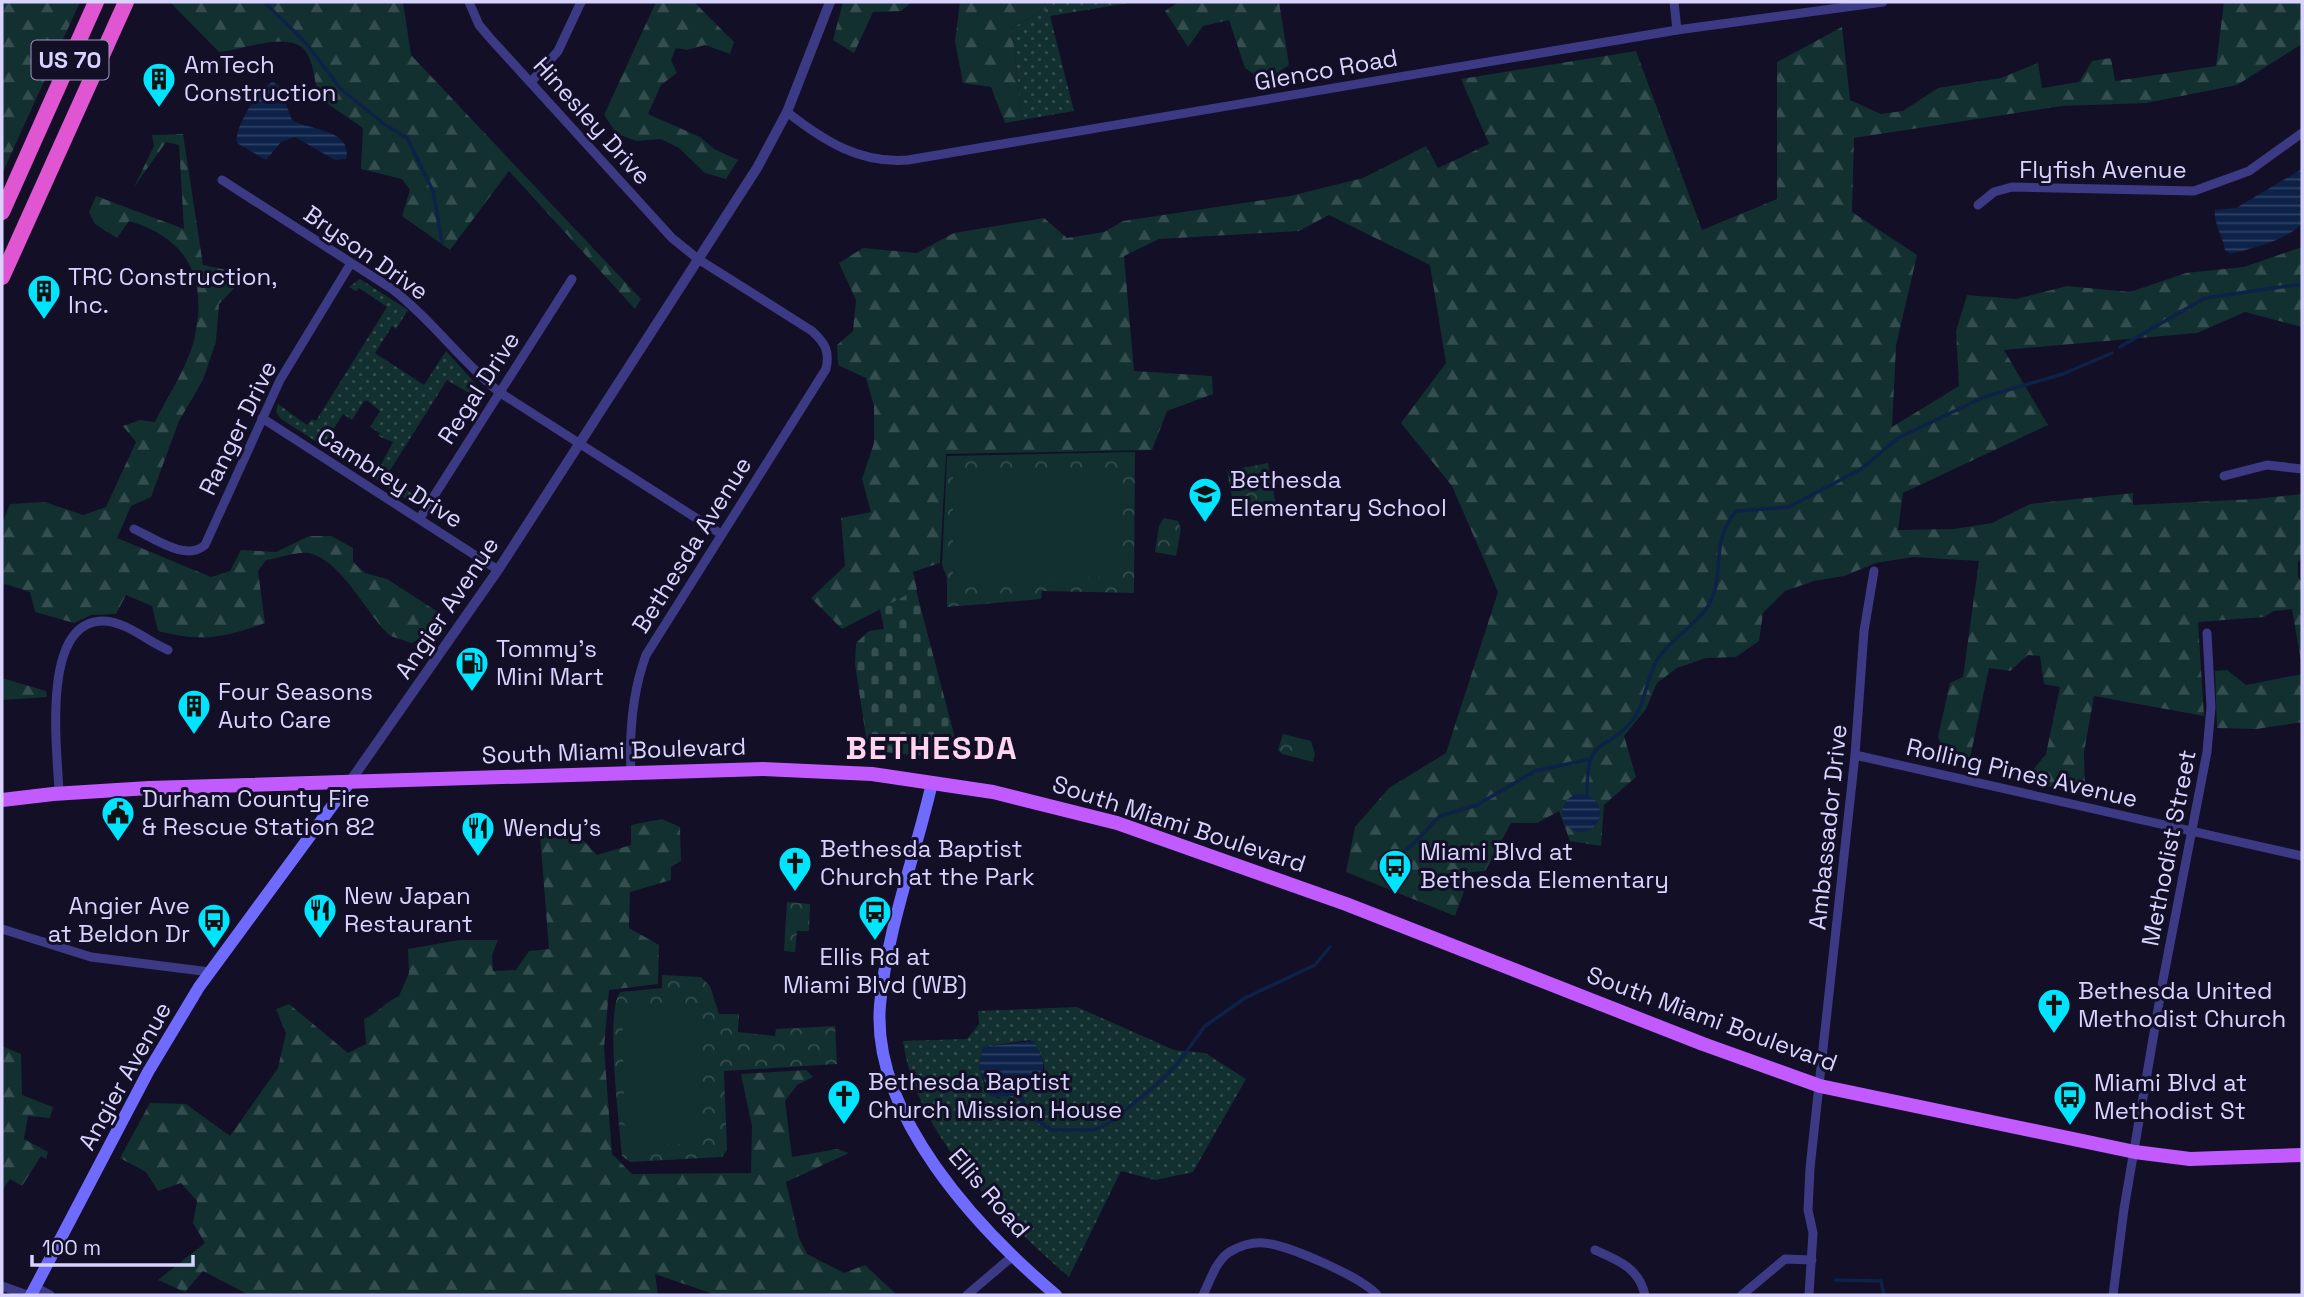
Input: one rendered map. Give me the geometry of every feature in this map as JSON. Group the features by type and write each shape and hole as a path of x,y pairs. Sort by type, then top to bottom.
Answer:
{"highway":[{"name":"US 70","path":"2,212 96,2"},
{"name":"US 70","path":"2,277 126,2"}],"main road":[{"name":"South Miami Boulevard","path":"2,800 59,793 631,773 810,770 932,783 1030,799 1158,837 1346,904 1820,1086 2136,1152 2190,1159 2302,1155"},
{"name":"Angier Avenue","path":"31,1293 148,1072 209,972 349,783"},
{"name":"Ellis Road","path":"932,783 887,958 880,1006 883,1054 899,1107 946,1181 1014,1255 1056,1295"}],"street":[{"name":"Hinesley Drive","path":"469,2 479,24 655,219 698,259 812,331 826,345 828,353"},
{"path":"531,82 558,51 581,2"},
{"name":"Angier Avenue","path":"349,783 498,570 757,167 787,112 830,2"},
{"path":"1674,2 1677,30"},
{"name":"Glenco Road","path":"787,112 844,150 881,161 901,161 1677,30 1883,2"},
{"name":"Flyfish Avenue","path":"1978,205 1994,191 2012,187 2193,191 2249,171 2302,133"},
{"name":"Bryson Drive","path":"222,180 418,309 475,372 499,392 721,534"},
{"name":"Ranger Drive","path":"134,529 184,552 201,548 280,380 351,263"},
{"name":"Regal Drive","path":"420,518 572,279"},
{"name":"Bethesda Avenue","path":"631,773 630,723 639,674 662,626 826,369 828,353"},
{"name":"Cambrey Drive","path":"262,418 498,570"},
{"path":"2224,476 2267,465 2302,469"},
{"name":"Ambassador Drive","path":"1809,1295 1813,1233 1808,1210 1810,1168 1855,755 1864,631 1874,571"},
{"path":"59,793 57,681 68,644 76,632 95,622 106,621 131,630 168,650"},
{"name":"Methodist Street","path":"2113,1295 2124,1209 2136,1152 2163,980 2210,731 2211,683 2207,633"},
{"name":"Rolling Pines Avenue","path":"1855,755 2302,856"},
{"path":"2,929 92,957 209,972"},
{"path":"1203,1295 1217,1264 1229,1252 1243,1245 1261,1242 1346,1273 1377,1295"},
{"path":"1595,1250 1620,1260 1634,1272 1645,1295"},
{"path":"967,1295 1014,1255"},
{"path":"1742,1295 1785,1259 1812,1260"},
{"path":"2,1286 50,1295"}],"green space":[{"path":"2,2 80,2 2,174"},
{"path":"170,2 403,2 411,55 641,299 635,309 509,171 450,250 402,216 410,190 402,179 361,169 363,128 319,98 310,60 301,47 280,41 219,52"},
{"path":"656,2 694,2 734,42 730,54 705,45 687,50 676,48 671,60 677,73 661,85 648,114 700,137 714,149 738,160 726,179 705,173 679,148 661,139 637,141 617,134 604,115"},
{"path":"843,2 912,2 901,11 873,12 854,53 833,40"},
{"path":"960,2 1044,2 1046,9 1012,28 1022,120 1005,123 991,87 963,83 955,41"},
{"path":"1044,2 1135,2 1050,16 1074,111 1022,120 1012,28 1046,9"},
{"path":"1179,2 1279,2 1289,65 1264,81 1245,68 1229,20 1203,26 1188,47 1165,11"},
{"path":"2224,2 2302,2 2302,44 2237,85 2146,103 2061,106 1854,138 1852,212 1917,255 1896,346 1892,427 1959,386 1956,331 1967,295 2016,299 2067,286 2130,292 2186,273 2244,267 2302,247 2302,327 2245,312 2197,333 2004,350 2048,425 1903,493 1898,530 1954,529 1992,523 2030,504 2133,493 2133,505 2302,494 2302,558 2298,562 2298,577 2302,583 2302,667 2292,609 2274,611 2264,617 2198,622 2204,716 2094,696 2084,752 2085,795 2024,781 2046,754 2060,687 2044,684 2040,656 2028,655 2010,671 1989,668 1970,758 1944,753 1938,737 1950,683 1963,677 1979,561 1913,557 1876,563 1844,576 1814,581 1785,591 1763,613 1759,641 1736,657 1706,658 1677,668 1657,683 1646,709 1624,736 1636,777 1604,805 1601,846 1570,841 1559,811 1537,823 1511,823 1485,871 1471,872 1455,916 1346,872 1355,827 1389,788 1446,753 1498,592 1452,486 1401,423 1446,363 1430,265 1329,215 1299,231 1159,239 1124,256 1134,371 1212,376 1213,394 1167,411 1152,450 946,454 940,563 913,572 917,590 842,629 811,598 845,566 841,518 871,512 862,479 874,443 874,406 866,378 838,365 837,345 853,331 856,300 839,263 863,248 917,253 954,233 1044,218 1067,238 1104,232 1123,221 1290,196 1363,178 1426,146 1438,168 1489,144 1461,79 1636,51 1702,230 1777,199 1777,62 1842,27 1850,100 1881,114 1903,111 1938,88 2001,78 2038,63 2042,88 2079,82 2092,61 2111,58 2115,81 2216,66"},
{"path":"183,134 203,265 227,270 239,283 219,304 216,341 203,380 179,421 151,497 131,506 117,538 211,577 230,571 241,550 276,552 309,536 331,536 353,548 353,562 365,573 387,579 441,614 431,631 412,643 387,633 342,575 331,565 309,553 266,560 258,571 265,623 212,637 158,631 152,606 126,595 116,614 91,615 74,623 35,612 30,592 5,584 2,587 2,524 10,504 45,502 83,515 106,507 136,442 123,426 140,420 155,422 187,361 198,318 198,298 189,264 180,250 150,229 129,221 117,238 95,224 89,212 96,196 184,229 179,145 166,142 134,187 154,146 152,135"},
{"path":"360,279 408,310 396,329 392,326 375,353 424,385 446,351 485,394 481,407 474,402 472,395 447,380 387,475 414,495 416,491 425,497 423,500 409,501 374,478 393,442 378,436 380,433 370,427 380,411 368,401 364,401 352,420 343,414 323,446 281,419 276,412 278,404 307,425 312,419 316,421 387,307 359,288 356,291 349,287"},
{"path":"1135,452 1134,593 1042,591 1041,599 947,607 947,578 942,565 947,456"},
{"path":"1268,463 1277,511 1236,519 1227,471"},
{"path":"1120,473 1121,577 953,578 953,474"},
{"path":"1164,518 1178,521 1181,529 1176,556 1155,552 1159,526"},
{"path":"916,590 961,761 868,750 855,664 856,643 869,631 884,629 880,609"},
{"path":"2227,670 2246,685 2302,674 2302,722 2256,729 2217,728 2215,671"},
{"path":"2,678 46,691 47,697 2,700"},
{"path":"1283,734 1311,741 1315,754 1313,762 1282,754 1278,750"},
{"path":"662,819 680,827 681,861 671,867 671,880 630,892 629,928 659,945 658,984 609,990 604,1048 612,1154 632,1174 751,1173 752,1126 741,1074 806,1070 813,1077 797,1085 785,1101 792,1157 837,1149 849,1153 786,1182 799,1238 807,1254 844,1273 865,1265 897,1295 716,1295 655,1274 658,1295 249,1295 203,1271 185,1292 158,1280 205,1243 193,1223 197,1201 181,1183 158,1191 146,1172 120,1158 150,1103 186,1104 230,1136 278,1068 286,1033 276,1009 289,1004 348,1053 366,1044 364,1019 399,996 409,973 408,949 459,940 498,940 492,955 493,971 516,970 529,951 549,949 539,822 550,837 578,835 597,855 631,845 631,825"},
{"path":"787,902 810,904 809,931 797,931 795,952 784,951"},
{"path":"662,975 701,977 710,986 719,1014 739,1014 738,1032 775,1036 776,1029 835,1026 837,1064 724,1071 727,1150 722,1157 630,1162 622,1156 616,1096 613,1043 616,1002 621,992 662,988"},
{"path":"699,1005 702,1144 625,1145 622,1006"},
{"path":"1077,1007 1174,1050 1205,1053 1246,1079 1193,1172 1156,1180 1121,1171 1069,1277 1016,1229 965,1172 925,1109 911,1075 903,1041 967,1039 979,1024 978,1011","holes":["1030,1040 1040,1052 1045,1077 1031,1089 998,1098 986,1092 979,1067 983,1047"]},
{"path":"2,1046 21,1054 22,1095 53,1107 50,1118 28,1116 24,1139 48,1152 46,1159 41,1156 22,1186 10,1179 2,1191"}],"water":[{"path":"273,82 279,86 292,120 337,136 346,149 346,159 335,160 295,137 281,142 266,160 237,143 239,128 249,109 261,91"},
{"path":"2302,169 2302,224 2268,243 2230,254 2225,250 2215,219 2215,210 2236,208"},
{"path":"1581,794 1595,799 1600,813 1595,827 1581,832 1567,827 1562,813 1567,799"},
{"path":"1034,1041 1043,1061 1043,1081 1018,1095 989,1095 979,1067 983,1047"}],"waterway":[{"path":"264,2 305,42 341,89 384,124 407,138 433,191 442,242"},
{"path":"2120,347 2205,298 2302,284"},
{"path":"1587,793 1590,761 1594,753 1632,721 1640,708 1661,654 1708,606 1714,594 1722,536 1736,511 1789,507 1861,469 1898,438 1984,397 2063,374 2112,353"},
{"path":"1381,870 1413,844 1440,816 1477,805 1535,771 1590,759"},
{"path":"1016,1090 1032,1117 1051,1130 1094,1130 1108,1124 1175,1067 1205,1026 1245,998 1315,965 1330,947"},
{"path":"1835,1280 1881,1281 1884,1295"}],"place":[{"name":"AmTech Construction","path":"159,109"},
{"name":"TRC Construction, Inc.","path":"44,321"},
{"name":"Bethesda Elementary School","path":"1205,524"},
{"name":"Tommy's Mini Mart","path":"472,693"},
{"name":"Four Seasons Auto Care","path":"194,736"},
{"name":"Durham County Fire & Rescue Station 82","path":"118,843"},
{"name":"Wendy's","path":"478,858"},
{"name":"Bethesda Baptist Church at the Park","path":"795,893"},
{"name":"Miami Blvd at Bethesda Elementary","path":"1395,896"},
{"name":"New Japan Restaurant","path":"320,940"},
{"name":"Ellis Rd at Miami Blvd (WB)","path":"875,942"},
{"name":"Angier Ave at Beldon Dr","path":"214,950"},
{"name":"Bethesda United Methodist Church","path":"2054,1035"},
{"name":"Bethesda Baptist Church Mission House","path":"844,1126"},
{"name":"Miami Blvd at Methodist St","path":"2070,1127"}],"district":[{"name":"BETHESDA","path":"932,748"}]}
